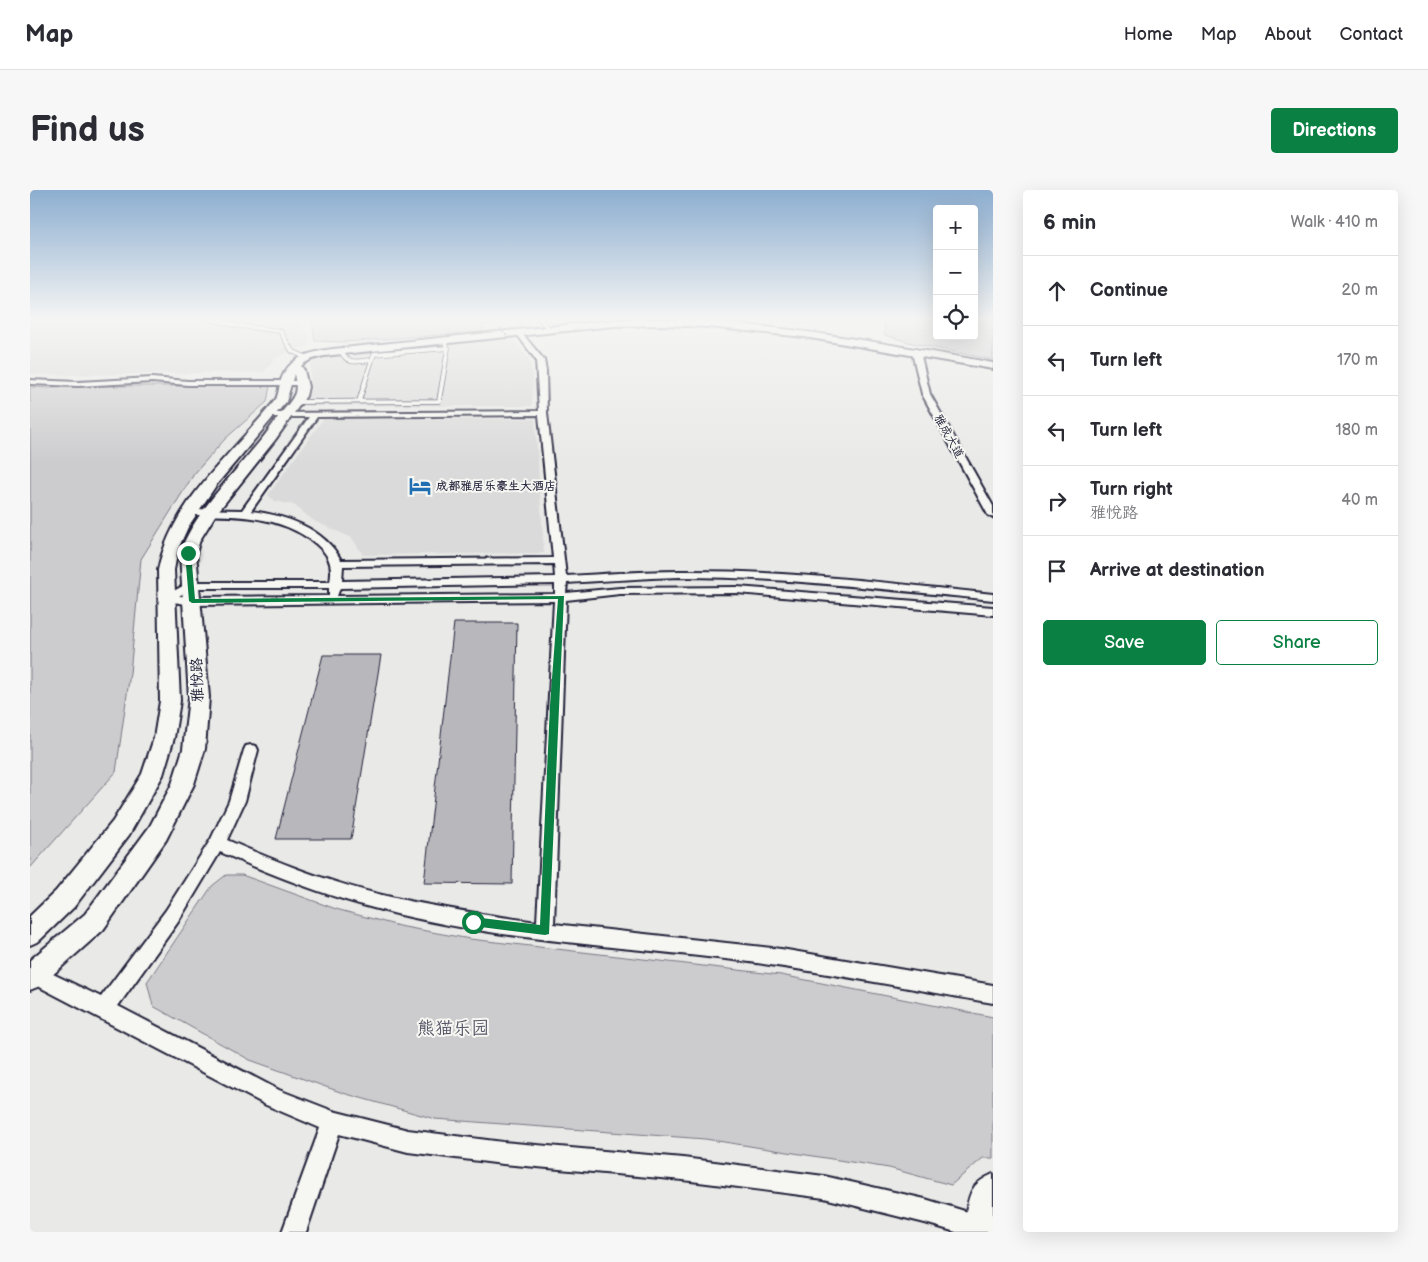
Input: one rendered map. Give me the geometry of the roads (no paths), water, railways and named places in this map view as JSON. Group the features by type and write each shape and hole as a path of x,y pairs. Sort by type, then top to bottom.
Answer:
{"street":[{"path":"30,382 78,384 152,380 188,383 297,372 308,367"},
{"path":"541,367 543,413 561,580 545,930"},
{"name":"雅成大道","path":"919,367 926,394 993,515"},
{"name":"雅悦路","path":"31,974 94,922 158,833 183,784 194,749 200,697 188,553 192,540 210,512 271,437 284,410 300,396 297,372"},
{"path":"30,933 65,898 121,828 152,776 164,738 170,701 166,558 172,543 190,512 284,410 315,414 543,413"},
{"path":"245,513 315,414"},
{"path":"190,512 263,514 301,528 313,535 327,547 337,563 332,600"},
{"path":"337,563 560,561"},
{"path":"167,598 191,593 335,585 561,580 679,574 731,574 844,582 993,597"},
{"path":"191,593 332,600 561,597 628,591 737,590 993,611"},
{"path":"104,1008 172,916 217,844 237,801 251,750"},
{"path":"217,844 285,873 342,892 404,908 473,922 780,958 993,994"},
{"path":"31,974 104,1008 273,1098 333,1122 408,1141 824,1187 924,1211 981,1230 985,1198 993,1191"},
{"path":"294,1232 333,1122"}],"lane":[{"path":"296,367 297,372"},
{"path":"358,401 370,367"},
{"path":"284,410 358,401 439,401 443,367"}],"place":[{"name":"成都雅居乐豪生大酒店","path":"420,486"}],"park label":[{"name":"熊猫乐园","path":"453,1028"}]}
